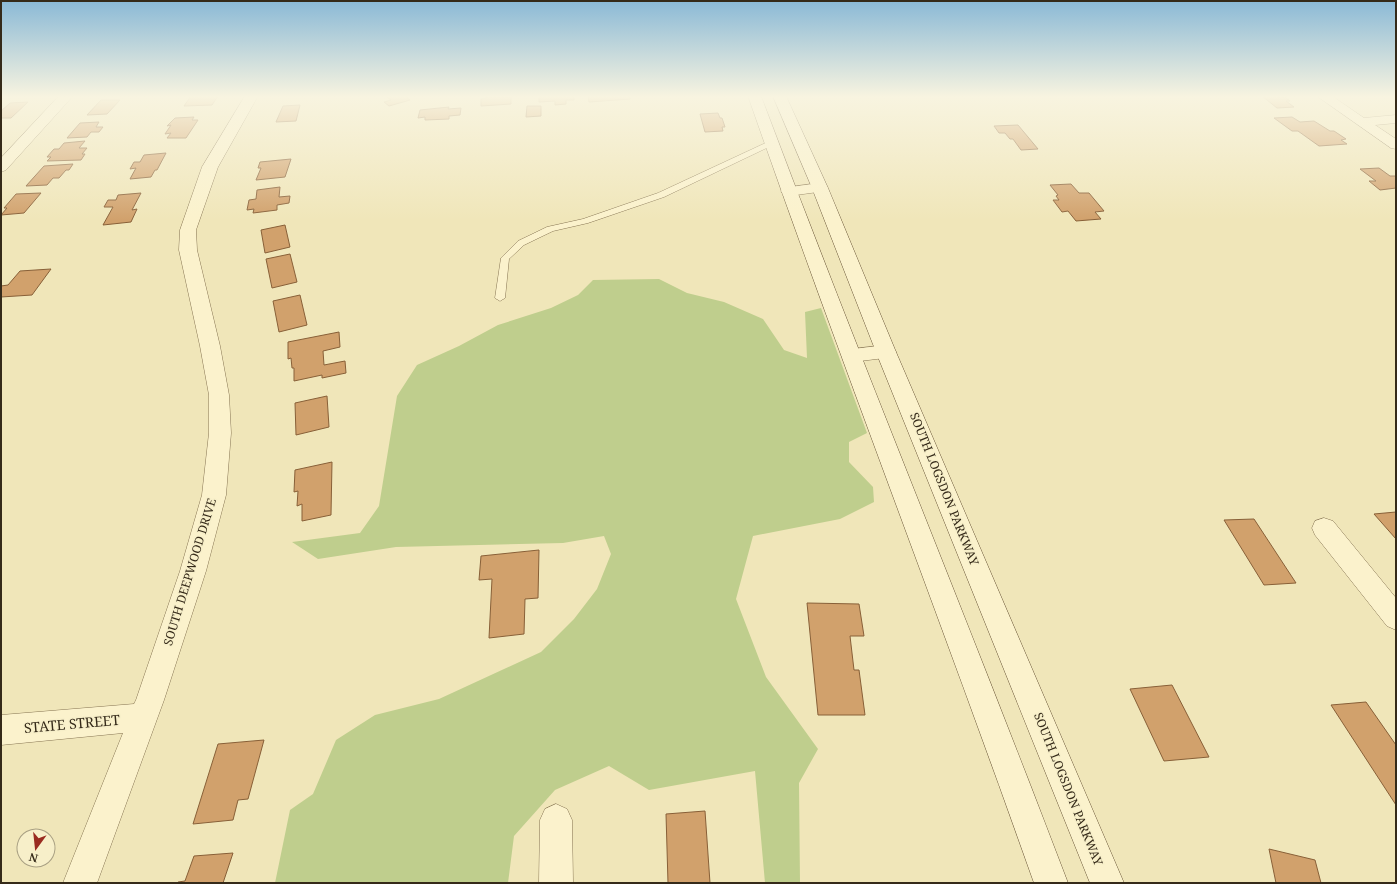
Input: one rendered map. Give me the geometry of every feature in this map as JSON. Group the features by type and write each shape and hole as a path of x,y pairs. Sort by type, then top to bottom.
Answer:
{"main road":[{"path":"1,167 29,137"},
{"name":"SOUTH DEEPWOOD DRIVE","path":"80,883 144,717 182,607 214,495 220,440 219,395 210,346 188,250 188,230 210,167 228,137"},
{"path":"769,137 1010,768 1051,883"},
{"name":"SOUTH LOGSDON PARKWAY","path":"797,137 820,188 886,352 1107,883"},
{"path":"1384,137 1396,145"},
{"path":"789,191 820,188"},
{"path":"852,355 886,352"},
{"path":"1324,528 1396,618"},
{"name":"STATE STREET","path":"1,730 144,717"},
{"path":"556,820 556,883"}],"lane":[{"path":"500,298 505,258 522,243 550,229 585,221 661,195 771,144"}],"green space":[{"path":"659,279 687,293 724,302 763,319 784,350 807,358 805,312 821,308 867,433 849,442 849,462 873,487 874,502 840,519 753,536 736,599 766,677 818,749 799,783 800,883 765,883 755,771 649,790 609,766 555,790 514,836 508,883 275,883 290,810 313,794 336,740 375,715 439,699 541,652 574,619 597,589 611,554 604,536 563,543 396,547 318,559 292,542 360,533 379,506 397,396 417,365 459,346 498,325 551,308 578,295 593,280"}],"building":[{"path":"168,137 186,137 186,138"},
{"path":"1009,137 1028,137 1038,149 1021,150 1013,139"},
{"path":"1307,137 1343,137 1346,139 1341,140 1347,144 1319,146"},
{"path":"85,141 79,148 87,148 82,154 85,154 81,160 47,161 51,157 47,157 54,149 59,149 64,143"},
{"path":"166,153 157,170 155,170 151,177 130,179 136,168 130,169 134,162 140,162 144,155"},
{"path":"291,159 285,177 256,180 261,168 258,168 260,162"},
{"path":"73,164 69,170 66,170 59,178 53,178 47,185 26,186 44,166"},
{"path":"1379,168 1390,176 1396,176 1396,188 1380,190 1369,181 1376,181 1360,169"},
{"path":"1071,184 1079,193 1089,193 1104,211 1095,212 1101,219 1076,221 1068,211 1062,212 1053,200 1059,200 1056,196 1058,195 1050,185"},
{"path":"280,187 279,197 290,196 289,203 277,205 277,210 253,213 254,209 247,210 249,200 256,199 257,190"},
{"path":"41,193 24,213 1,215 7,208 4,208 16,194"},
{"path":"141,193 132,210 137,209 131,222 103,225 113,207 104,207 108,200 116,200 118,195"},
{"path":"285,225 290,247 265,253 261,230"},
{"path":"290,254 297,282 272,288 266,259"},
{"path":"51,269 32,295 1,297 1,286 8,285 20,271"},
{"path":"300,295 307,325 279,332 273,301"},
{"path":"339,332 340,347 323,351 324,365 345,361 346,373 322,378 322,375 294,381 294,368 292,368 291,358 288,359 288,342"},
{"path":"327,396 329,427 296,435 295,403"},
{"path":"332,462 331,515 302,521 302,504 297,506 298,491 294,492 295,470"},
{"path":"1396,512 1396,539 1374,514"},
{"path":"1254,519 1296,583 1264,585 1224,520"},
{"path":"539,550 538,598 525,599 524,634 489,638 492,579 479,580 481,556"},
{"path":"807,603 859,604 864,636 850,636 854,670 859,670 865,715 818,715"},
{"path":"1172,685 1209,757 1164,761 1130,689"},
{"path":"1366,702 1396,745 1396,805 1331,705"},
{"path":"264,740 248,799 238,800 233,820 193,824 218,744"},
{"path":"705,811 710,883 668,883 666,814"},
{"path":"1269,849 1315,860 1321,883 1276,883"},
{"path":"233,853 223,883 177,883 185,881 194,856"}]}
